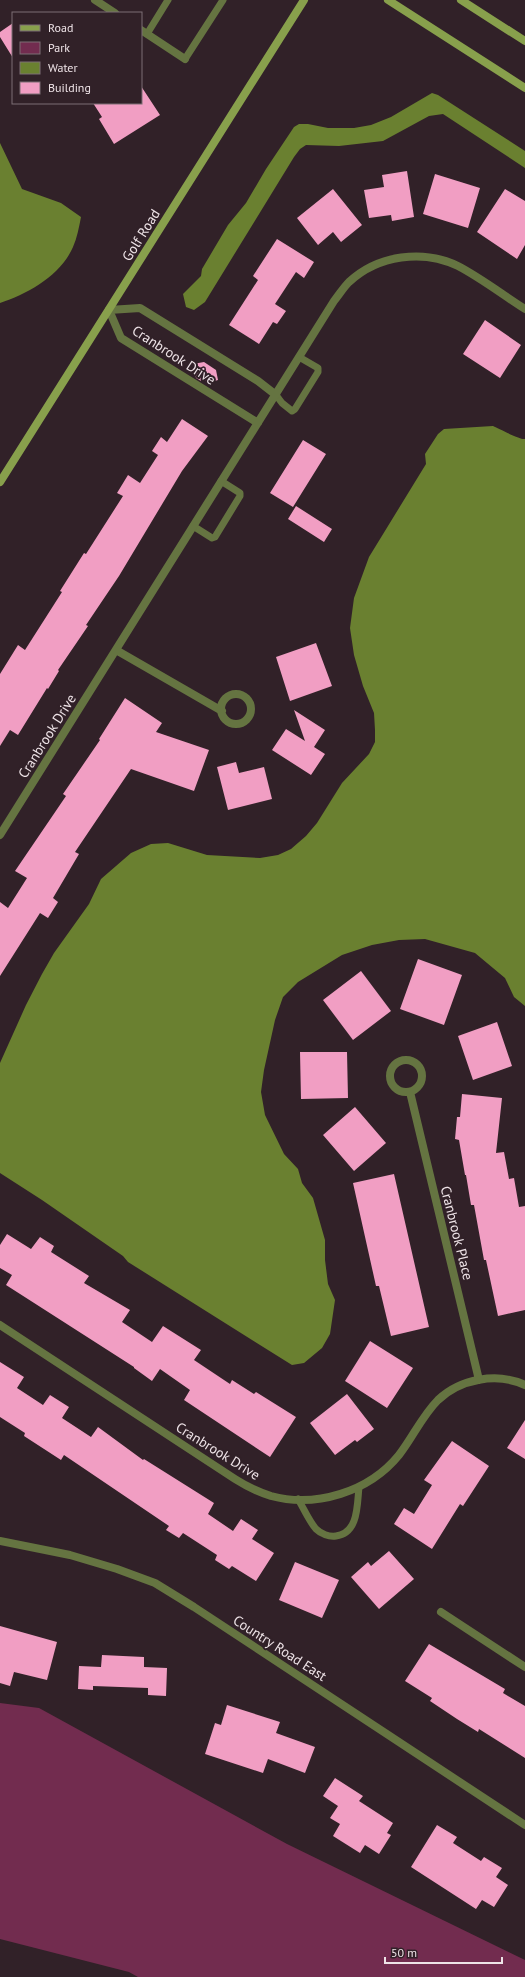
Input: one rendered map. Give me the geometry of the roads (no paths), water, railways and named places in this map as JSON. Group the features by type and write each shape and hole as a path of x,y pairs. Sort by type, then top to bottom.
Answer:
{"street":[{"path":"95,0 113,12"},
{"name":"Golf Road","path":"0,482 304,0"},
{"path":"388,0 525,88"},
{"path":"461,0 525,41"},
{"path":"144,32 185,59"},
{"name":"Cranbrook Drive","path":"0,835 299,357 334,302 349,283 368,269 378,264 400,257 424,257 447,262 468,272 525,309"},
{"name":"Cranbrook Drive","path":"258,423 121,338 109,310 140,308 258,382 276,395"},
{"path":"116,650 222,711"},
{"name":"Cranbrook Place","path":"410,1092 479,1380"},
{"name":"Cranbrook Drive","path":"0,1325 235,1479 258,1492 271,1496 298,1499 328,1497 359,1487 371,1480 399,1455 424,1417 438,1400 456,1387 479,1380 498,1378 525,1385"},
{"name":"Country Road East","path":"0,1541 70,1555 155,1583 194,1607 525,1825"},
{"path":"441,1612 525,1667"}],"lane":[{"path":"144,32 168,0"},
{"path":"185,59 223,0"},
{"path":"276,395 282,403 292,410 295,408 318,372 318,368 299,357"},
{"path":"193,526 212,538 215,537 240,496 240,493 221,481"},
{"path":"298,1499 315,1528 327,1535 341,1535 347,1532 355,1520 359,1487"}],"water":[{"path":"432,93 438,95 525,151 525,168 443,114 429,116 383,141 339,146 306,145 300,149 294,157 205,302 194,310 186,307 183,294 201,276 202,269 228,225 246,203 266,169 294,127 299,124 308,124 328,128 354,128 371,125 391,117"},
{"path":"0,143 22,189 61,203 81,217 77,236 68,257 52,275 32,289 0,303"},
{"path":"493,426 525,439 525,1006 514,997 505,978 475,953 425,939 399,940 372,945 342,955 298,982 283,997 275,1020 264,1070 261,1092 265,1115 284,1154 298,1169 302,1183 313,1198 325,1240 325,1260 328,1284 335,1300 330,1334 322,1348 304,1363 292,1365 128,1262 123,1256 0,1173 0,1063 26,1005 54,953 89,904 101,879 131,853 151,844 168,843 207,855 260,858 278,855 291,849 306,836 317,823 342,783 369,754 375,742 374,713 363,686 354,655 350,628 354,598 369,557 426,464 425,454 438,434 444,429"}]}
